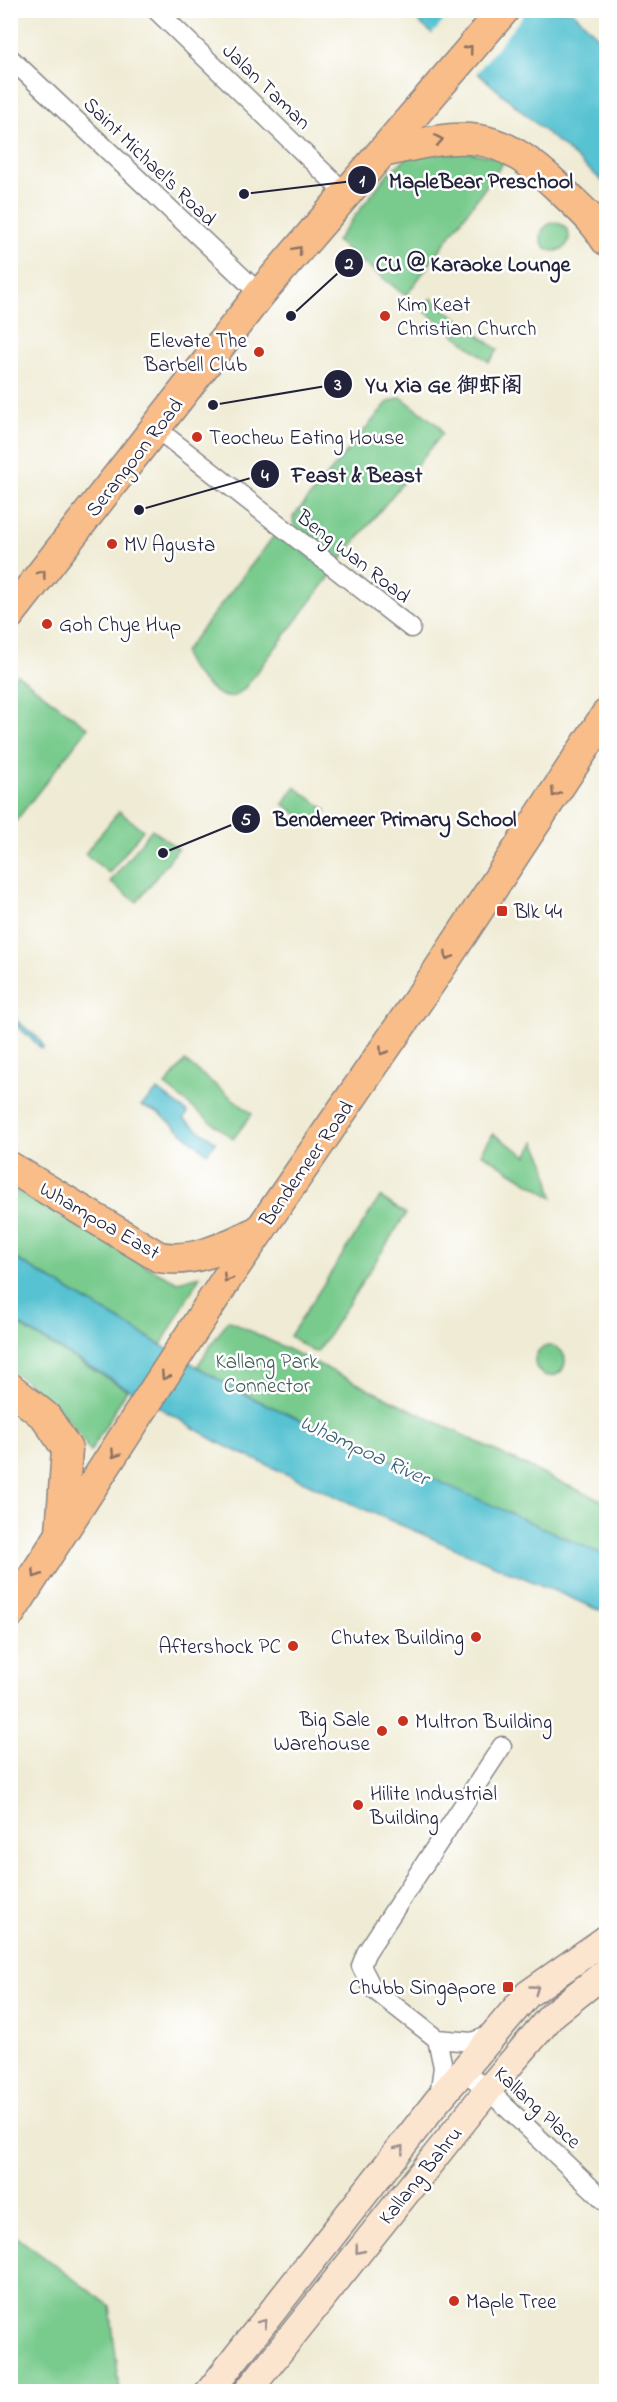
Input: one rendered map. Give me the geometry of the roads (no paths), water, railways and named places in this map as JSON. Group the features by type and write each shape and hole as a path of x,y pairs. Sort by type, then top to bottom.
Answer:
{"main road":[{"name":"Serangoon Road","path":"10,614 157,429 260,294 497,15"},
{"path":"382,152 450,138 474,138 496,142 542,172 583,208 606,240"},
{"name":"Bendemeer Road","path":"10,1613 260,1230 434,977 606,715"},
{"name":"Whampoa East","path":"10,1167 159,1257 178,1259 202,1255 260,1230"},
{"path":"10,1388 46,1417 67,1449 61,1535"},
{"name":"Kallang Bahru","path":"209,2391 438,2100 528,1994 606,1939"},
{"name":"Kallang Bahru","path":"246,2391 488,2090 553,2014 606,1972"}],"street":[{"name":"Jalan Taman","path":"156,10 346,194"},
{"name":"Saint Michael's Road","path":"10,58 260,294"},
{"name":"Beng Wan Road","path":"157,429 411,628"},
{"path":"436,2040 373,1989 361,1966 366,1953 502,1746"},
{"name":"Kallang Bahru","path":"438,2100 444,2079 436,2040 472,2042 495,2032"},
{"name":"Kallang Place","path":"464,2071 488,2090 606,2202"}],"water":[{"path":"406,11 572,11 606,44 606,184"},
{"path":"11,1016 39,1039 44,1047 42,1049 11,1020"},
{"path":"158,1090 188,1113 184,1119 216,1142 207,1153 160,1114 141,1106"},
{"name":"Whampoa River","path":"11,1256 243,1394 606,1556 606,1613 359,1507 221,1444 11,1320"}],"place":[{"name":"MapleBear Preschool","path":"244,194"},
{"name":"CU @ Karaoke Lounge","path":"291,316"},
{"name":"Kim Keat Christian Church","path":"385,316"},
{"name":"Elevate The Barbell Club","path":"259,352"},
{"name":"Yu Xia Ge 御虾阁","path":"213,405"},
{"name":"Teochew Eating House","path":"197,437"},
{"name":"Feast & Beast","path":"139,510"},
{"name":"MV Agusta","path":"112,544"},
{"name":"Goh Chye Hup","path":"47,624"},
{"name":"Bendemeer Primary School","path":"163,853"},
{"name":"Blk 44","path":"502,911"},
{"name":"Chutex Building","path":"476,1637"},
{"name":"Aftershock PC","path":"293,1646"},
{"name":"Multron Building","path":"403,1721"},
{"name":"Big Sale Warehouse","path":"382,1731"},
{"name":"Hilite Industrial Building","path":"358,1805"},
{"name":"Chubb Singapore","path":"508,1987"},
{"name":"Maple Tree","path":"454,2301"}],"park label":[{"name":"Kallang Park Connector","path":"267,1373"}]}
